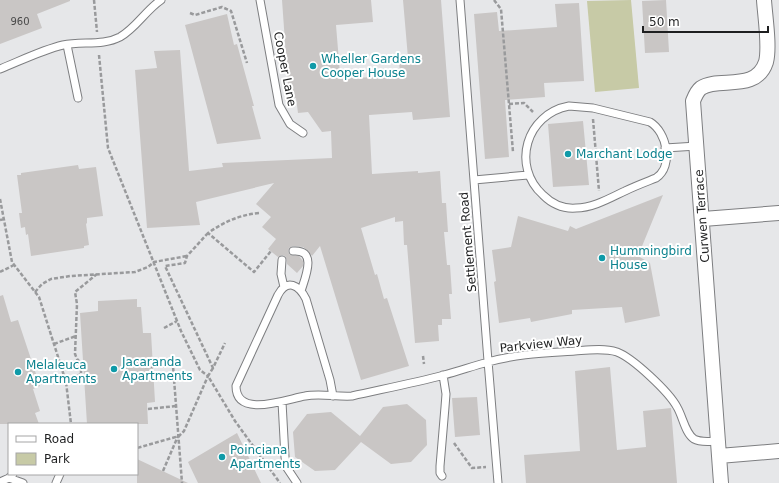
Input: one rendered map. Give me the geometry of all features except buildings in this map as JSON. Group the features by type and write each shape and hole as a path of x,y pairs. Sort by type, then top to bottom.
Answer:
{"street":[{"name":"Curwen Terrace","path":"721,483 703,219 693,101 696,93 706,86 748,80 762,69 766,62 767,41 764,0"},
{"path":"703,219 779,213"},
{"path":"719,456 779,452"}],"lane":[{"path":"0,69 66,45 109,42 120,37 131,29 154,5 161,0"},
{"name":"Cooper Lane","path":"260,0 278,104 290,124 303,133"},
{"name":"Settlement Road","path":"460,0 498,483"},
{"path":"66,45 78,98"},
{"path":"577,106 592,108 650,122 660,131 665,148 665,166 661,175 588,207 568,208 558,206 540,193 528,175 526,164 527,144 530,134 541,120 562,107 577,106"},
{"path":"665,148 697,146"},
{"path":"474,180 528,175"},
{"path":"293,251 304,254 309,262 308,272 301,291"},
{"path":"282,260 281,274 284,287 292,285 296,286 306,299 330,380 333,396"},
{"name":"Parkview Way","path":"284,287 278,295 236,386 238,396 242,401 247,403 264,404 282,402 305,396 352,396 516,356 608,350 624,355 645,372 670,397 677,407 692,437 700,441 718,441"},
{"path":"442,476 440,473 440,466 446,394 443,375"},
{"path":"282,402 285,457 288,469 297,483"},
{"path":"0,482 11,476 23,483"}],"path":[{"path":"94,0 108,148 177,320 200,370 208,376 233,418 280,483"},
{"path":"494,0 502,9 515,177"},
{"path":"190,13 196,15 222,7 231,11 247,64"},
{"path":"509,104 524,103 541,120"},
{"path":"592,108 600,202"},
{"path":"0,199 12,262 39,297 66,382 72,423"},
{"path":"213,368 165,266 185,263 187,256 208,234 222,223 245,214 259,213"},
{"path":"0,220 4,219"},
{"path":"208,234 254,272 271,251"},
{"path":"35,292 42,284 51,279 135,272 154,262 187,256"},
{"path":"0,272 14,265"},
{"path":"66,382 81,374 81,363 74,354 77,304 75,292 98,274"},
{"path":"164,328 177,320"},
{"path":"54,344 76,336"},
{"path":"163,471 179,436 184,431 208,376 225,343"},
{"path":"423,356 424,364"},
{"path":"145,367 173,366 182,483"},
{"path":"148,409 176,406"},
{"path":"138,448 179,436"},
{"path":"453,442 472,468 497,467"},
{"path":"246,452 255,448"}],"green space":[{"path":"631,0 639,88 595,92 587,1"}],"place":[{"name":"Wheller Gardens Cooper House","path":"313,66"},
{"name":"Marchant Lodge","path":"568,154"},
{"name":"Hummingbird House","path":"602,258"},
{"name":"Jacaranda Apartments","path":"114,369"},
{"name":"Melaleuca Apartments","path":"18,372"},
{"name":"Poinciana Apartments","path":"222,457"}]}
